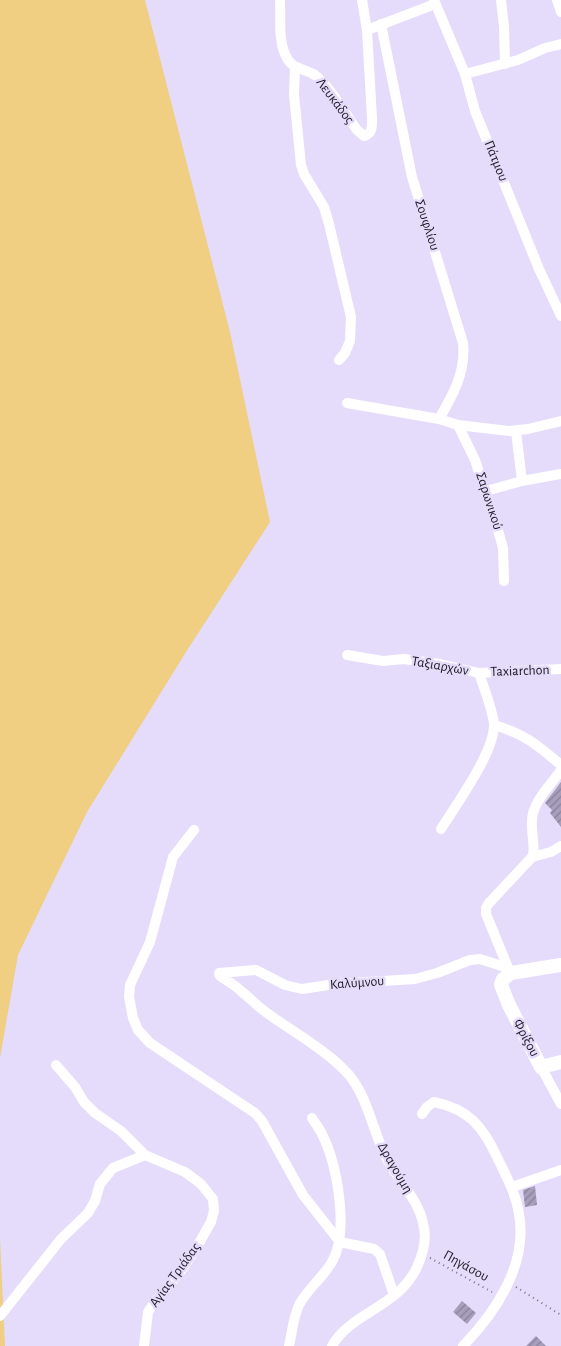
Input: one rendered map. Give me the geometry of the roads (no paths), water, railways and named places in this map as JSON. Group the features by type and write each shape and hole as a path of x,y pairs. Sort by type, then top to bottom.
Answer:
{"street":[{"path":"280,0 282,47 286,56 295,67 294,95 301,165 324,207 351,317 350,341 345,353 339,360"},
{"name":"Λευκάδος","path":"295,67 313,74 322,81 360,134 367,135 371,130 372,118 367,30 362,0"},
{"path":"501,0 505,64"},
{"path":"557,0 561,12"},
{"name":"Πάτμου","path":"367,30 434,2 465,74 475,111 539,269 561,316"},
{"name":"Σουφλίου","path":"382,24 412,178 463,343 464,361 460,379 439,419"},
{"path":"465,74 518,60 561,44"},
{"path":"347,403 439,419 458,425 516,431 561,421"},
{"name":"Σαρωνικού","path":"458,425 470,448 486,491 503,548 504,581"},
{"path":"516,431 522,481"},
{"path":"486,491 522,481 561,474"},
{"name":"Ταξιαρχών","path":"346,655 383,661 404,659 479,673 494,725"},
{"name":"Taxiarchon","path":"479,673 561,670"},
{"path":"441,829 485,757 494,725 515,731 527,738 561,765"},
{"path":"560,966 510,970 486,914 486,908 532,857 534,850 532,820 535,806 561,770"},
{"path":"194,830 173,857 150,942 130,985 129,997 133,1018 138,1030 150,1043 255,1114 262,1121 304,1195 340,1242 377,1251 380,1254 394,1295"},
{"path":"532,857 551,852 561,846"},
{"name":"Καλύμνου","path":"229,983 219,973 256,970 285,984 302,988 415,979 480,958 510,970"},
{"name":"Φρίξου","path":"510,970 503,979 502,992 561,1104"},
{"name":"Δραγούμη","path":"229,983 267,1014 325,1054 349,1074 360,1094 386,1158 408,1190 421,1214 424,1228 422,1253 412,1277 394,1295 346,1329 332,1346"},
{"path":"541,1067 561,1062"},
{"path":"0,1316 61,1239 88,1213 95,1201 100,1184 113,1168 145,1155 121,1130 95,1113 84,1102 75,1087 56,1065"},
{"path":"422,1114 434,1102 464,1112 486,1138 512,1186 520,1215 521,1241 515,1267 486,1320 463,1346"},
{"path":"289,1346 299,1306 309,1290 323,1276 334,1259 340,1242 342,1221 336,1180 328,1147 322,1132 312,1118"},
{"name":"Αγίας Τριάδας","path":"144,1346 148,1312 196,1250 211,1222 214,1211 213,1200 201,1184 185,1172 145,1155"},
{"path":"512,1186 561,1170"}]}
